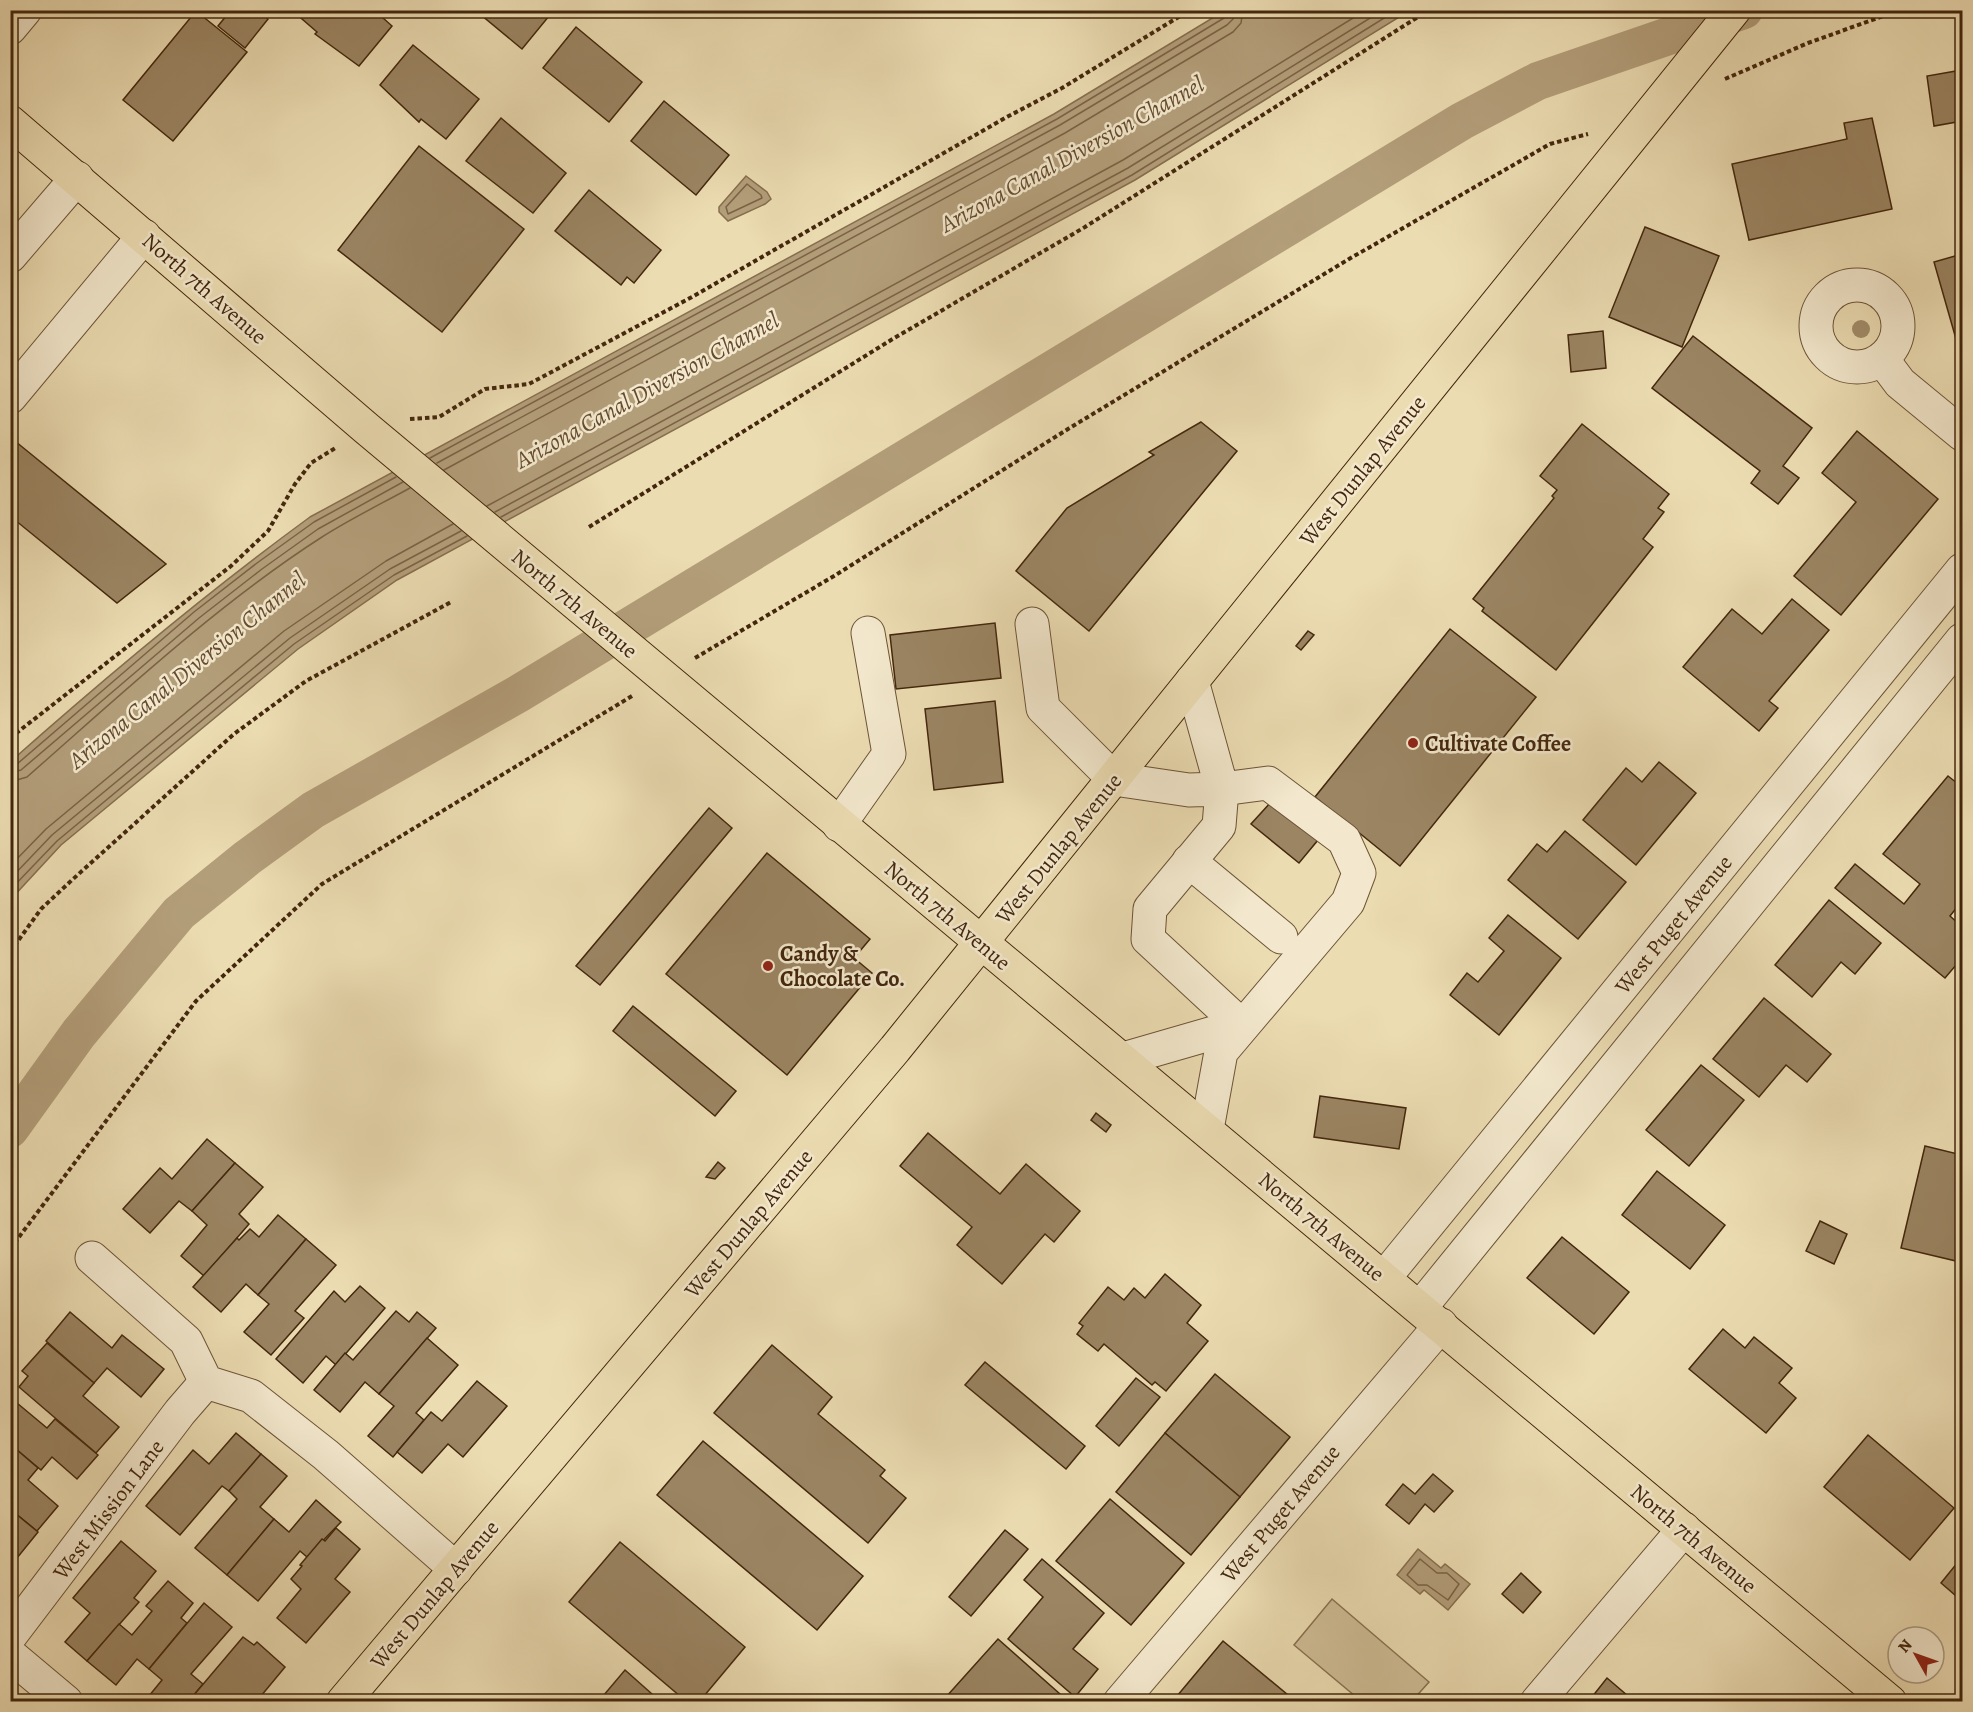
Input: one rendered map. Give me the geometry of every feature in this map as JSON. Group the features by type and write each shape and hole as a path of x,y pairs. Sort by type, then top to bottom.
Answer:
{"main road":[{"name":"West Dunlap Avenue","path":"343,1701 981,943 1734,10"},
{"name":"North 7th Avenue","path":"10,122 503,543 1890,1701"}],"street":[{"path":"10,28 26,10"},
{"path":"10,256 77,178"},
{"path":"10,397 144,236"},
{"path":"1882,359 1900,383 1962,434"},
{"name":"West Puget Avenue","path":"1384,1278 1962,570"},
{"path":"1032,624 1043,708 1114,779 1189,790 1222,789 1268,783 1344,840 1359,873 1348,902 1221,1052 1207,1130"},
{"path":"840,825 889,754 868,633"},
{"name":"West Puget Avenue","path":"1120,1701 1430,1317 1864,761 1962,640"},
{"path":"1192,681 1222,789 1219,826 1150,909 1148,939 1241,1026"},
{"path":"1830,732 1864,761"},
{"path":"1189,861 1281,937"},
{"path":"1123,1059 1241,1026"},
{"path":"92,1258 186,1341 206,1382 251,1396 326,1455 456,1569"},
{"name":"West Mission Lane","path":"10,1636 180,1412 206,1382"},
{"path":"1537,1701 1684,1529"},
{"path":"10,1655 66,1701"}],"path":[{"path":"439,417 485,389 529,384 692,297 1005,118 1062,88 1190,10"},
{"path":"589,527 891,340 1085,227 1429,10"},
{"path":"1757,65 1808,43 1900,10"},
{"path":"716,646 1309,284 1550,144"},
{"path":"10,738 231,566 268,531 295,484 311,463"},
{"path":"10,952 42,909 64,887 234,734 306,681 452,602"},
{"path":"10,1249 196,1001 322,884 609,711"}],"shaded area":[{"path":"1332,1599 1429,1682 1412,1701 1361,1701 1294,1645"}],"water":[{"name":"Arizona Canal Diversion Channel","path":"1224,11 1409,11 1135,180 397,580 298,649 61,845 11,899 10,762 157,636 310,517 1054,114"},
{"path":"746,176 767,192 771,199 728,221 719,212 719,207"},
{"path":"1418,1549 1441,1568 1445,1564 1470,1584 1448,1610 1424,1590 1420,1594 1397,1575"}],"building":[{"path":"231,10 258,10 268,19 245,48 218,26"},
{"path":"295,10 374,10 392,26 359,66 315,34 317,32 294,12"},
{"path":"475,10 554,10 522,49"},
{"path":"196,11 247,52 173,141 123,100"},
{"path":"576,27 642,82 609,122 543,68"},
{"path":"413,45 479,99 446,139 421,119 419,122 380,85"},
{"path":"1962,70 1962,121 1934,126 1927,76"},
{"path":"664,101 729,155 696,195 631,141"},
{"path":"501,118 566,173 533,213 466,161"},
{"path":"1872,118 1892,209 1749,240 1732,164 1847,139 1844,123"},
{"path":"419,146 524,229 442,332 338,250"},
{"path":"589,190 661,250 634,283 627,277 621,285 555,231"},
{"path":"1645,227 1719,256 1682,347 1609,317"},
{"path":"1962,254 1962,360 1934,262"},
{"path":"1603,331 1606,368 1571,372 1568,335"},
{"path":"1693,336 1812,428 1783,466 1799,478 1778,504 1751,483 1760,471 1652,388"},
{"path":"1201,422 1237,451 1089,631 1016,571 1067,508 1154,455 1149,452"},
{"path":"1582,424 1669,494 1658,508 1664,512 1643,539 1653,547 1556,670 1482,611 1484,608 1473,599 1554,498 1552,496 1557,490 1540,476"},
{"path":"1857,431 1938,499 1841,615 1794,576 1856,502 1822,473"},
{"path":"10,437 166,564 117,603 10,516"},
{"path":"1792,599 1829,630 1769,701 1778,708 1759,731 1683,667 1732,609 1762,634"},
{"path":"995,623 1001,678 896,689 890,635"},
{"path":"1450,629 1536,697 1400,866 1315,797"},
{"path":"1308,631 1314,635 1301,650 1296,646"},
{"path":"995,701 1003,782 934,790 925,709"},
{"path":"1659,762 1696,793 1636,865 1583,820 1626,768 1642,782"},
{"path":"1948,776 1962,787 1962,901 1950,916 1962,927 1962,958 1945,978 1835,888 1855,864 1904,904 1920,884 1883,854"},
{"path":"1271,802 1318,840 1299,863 1251,824"},
{"path":"709,808 732,828 600,985 576,966"},
{"path":"1565,831 1626,882 1578,939 1508,880 1537,844 1547,852"},
{"name":"Candy & Chocolate Co.","path":"767,853 870,939 854,958 872,973 787,1075 666,974"},
{"path":"1829,900 1881,943 1855,974 1841,962 1812,997 1775,965"},
{"path":"1508,915 1561,958 1499,1035 1450,995 1467,973 1478,982 1504,951 1489,938"},
{"path":"1764,998 1831,1054 1807,1082 1786,1065 1759,1097 1713,1059"},
{"path":"633,1006 736,1091 715,1116 613,1031"},
{"path":"1701,1065 1744,1100 1689,1166 1646,1130"},
{"path":"1320,1096 1406,1108 1399,1149 1314,1137"},
{"path":"1096,1113 1111,1125 1106,1132 1091,1120"},
{"path":"928,1133 1000,1194 1026,1164 1080,1211 1054,1242 1045,1234 1002,1284 957,1245 972,1227 900,1166"},
{"path":"207,1139 235,1163 192,1211 179,1201 150,1233 123,1209 160,1168 172,1179"},
{"path":"1925,1146 1962,1155 1962,1233 1956,1261 1901,1248"},
{"path":"718,1162 725,1168 715,1179 706,1177"},
{"path":"235,1163 263,1187 239,1214 249,1224 204,1276 181,1256 207,1225 192,1211"},
{"path":"1657,1171 1725,1225 1690,1269 1622,1215"},
{"path":"278,1215 306,1239 258,1295 246,1284 221,1312 193,1287 237,1238 239,1240 250,1229 259,1237"},
{"path":"1820,1221 1847,1234 1834,1264 1806,1251"},
{"path":"1562,1237 1629,1292 1594,1334 1527,1278"},
{"path":"306,1239 336,1265 295,1311 304,1318 271,1355 244,1332 269,1304 258,1295"},
{"path":"1165,1274 1201,1305 1187,1323 1208,1341 1166,1391 1155,1382 1152,1385 1104,1344 1098,1351 1077,1334 1083,1326 1079,1323 1108,1287 1124,1300 1134,1288 1145,1298"},
{"path":"360,1286 385,1308 336,1365 326,1356 303,1383 276,1359 334,1291 345,1302"},
{"path":"396,1311 409,1322 417,1312 436,1328 379,1394 365,1382 340,1412 314,1390 345,1353 353,1360"},
{"path":"70,1312 112,1348 122,1335 164,1369 141,1397 107,1368 94,1383 46,1341"},
{"path":"1723,1329 1745,1348 1754,1337 1792,1368 1779,1383 1796,1398 1766,1433 1689,1369"},
{"path":"427,1338 458,1365 416,1413 424,1420 393,1457 368,1436 394,1406 379,1394"},
{"path":"47,1343 94,1383 83,1396 119,1427 96,1453 19,1387 28,1376 22,1371"},
{"path":"772,1345 832,1397 818,1414 885,1470 880,1476 906,1498 868,1543 714,1413"},
{"path":"985,1362 1085,1446 1066,1469 965,1385"},
{"path":"1215,1374 1290,1437 1240,1497 1165,1433"},
{"path":"1136,1378 1160,1397 1119,1446 1096,1426"},
{"path":"477,1381 507,1406 463,1457 448,1444 422,1473 397,1452 431,1412 442,1421"},
{"path":"17,1403 47,1428 55,1419 98,1455 77,1479 52,1457 41,1470 10,1444 10,1411"},
{"path":"236,1433 261,1454 229,1491 222,1486 180,1535 146,1506 193,1450 209,1464"},
{"path":"1165,1433 1240,1497 1191,1555 1116,1492"},
{"path":"1868,1435 1954,1508 1910,1560 1824,1487"},
{"path":"703,1441 863,1576 817,1630 657,1495"},
{"path":"10,1444 38,1468 28,1480 58,1506 37,1531 10,1509"},
{"path":"261,1454 287,1476 260,1507 274,1519 227,1575 195,1548 237,1499 229,1491"},
{"path":"1433,1474 1453,1491 1434,1512 1425,1504 1409,1524 1386,1505 1403,1484 1415,1494"},
{"path":"1110,1499 1184,1563 1131,1625 1056,1561"},
{"path":"316,1500 341,1522 307,1557 300,1551 258,1601 227,1575 274,1519 289,1532"},
{"path":"10,1509 38,1532 17,1558 10,1552"},
{"path":"336,1528 360,1549 335,1579 350,1592 306,1643 277,1618 301,1589 291,1579 302,1566 300,1565 322,1539 325,1541"},
{"path":"1005,1530 1028,1549 971,1616 949,1597"},
{"path":"121,1541 156,1571 134,1598 139,1602 87,1661 65,1642 90,1613 73,1598"},
{"path":"620,1542 745,1647 699,1702 687,1702 569,1602"},
{"path":"1962,1557 1962,1601 1941,1583"},
{"path":"1042,1559 1104,1613 1073,1649 1098,1669 1075,1697 1008,1639 1043,1597 1024,1580"},
{"path":"1521,1573 1541,1592 1523,1613 1502,1594"},
{"path":"168,1581 193,1603 181,1618 187,1623 149,1669 137,1659 116,1685 87,1661 119,1624 132,1635 152,1611 146,1606"},
{"path":"204,1603 232,1627 191,1674 203,1684 188,1702 144,1702 162,1680 149,1669"},
{"path":"243,1637 254,1645 257,1642 285,1667 256,1702 188,1702"},
{"path":"998,1639 1069,1702 951,1702 946,1697"},
{"path":"1223,1641 1294,1700 1293,1702 1172,1702"},
{"path":"625,1670 661,1702 598,1702"},
{"path":"1607,1678 1635,1702 1588,1702"},
{"path":"794,1696 801,1702 789,1702"}],"waterway":[{"path":"10,1129 79,1033 179,913 247,858 313,810 518,694 1462,121 1538,81 1744,10"}],"place":[{"name":"Cultivate Coffee","path":"1413,743"},
{"name":"Candy & Chocolate Co.","path":"768,966"}]}
